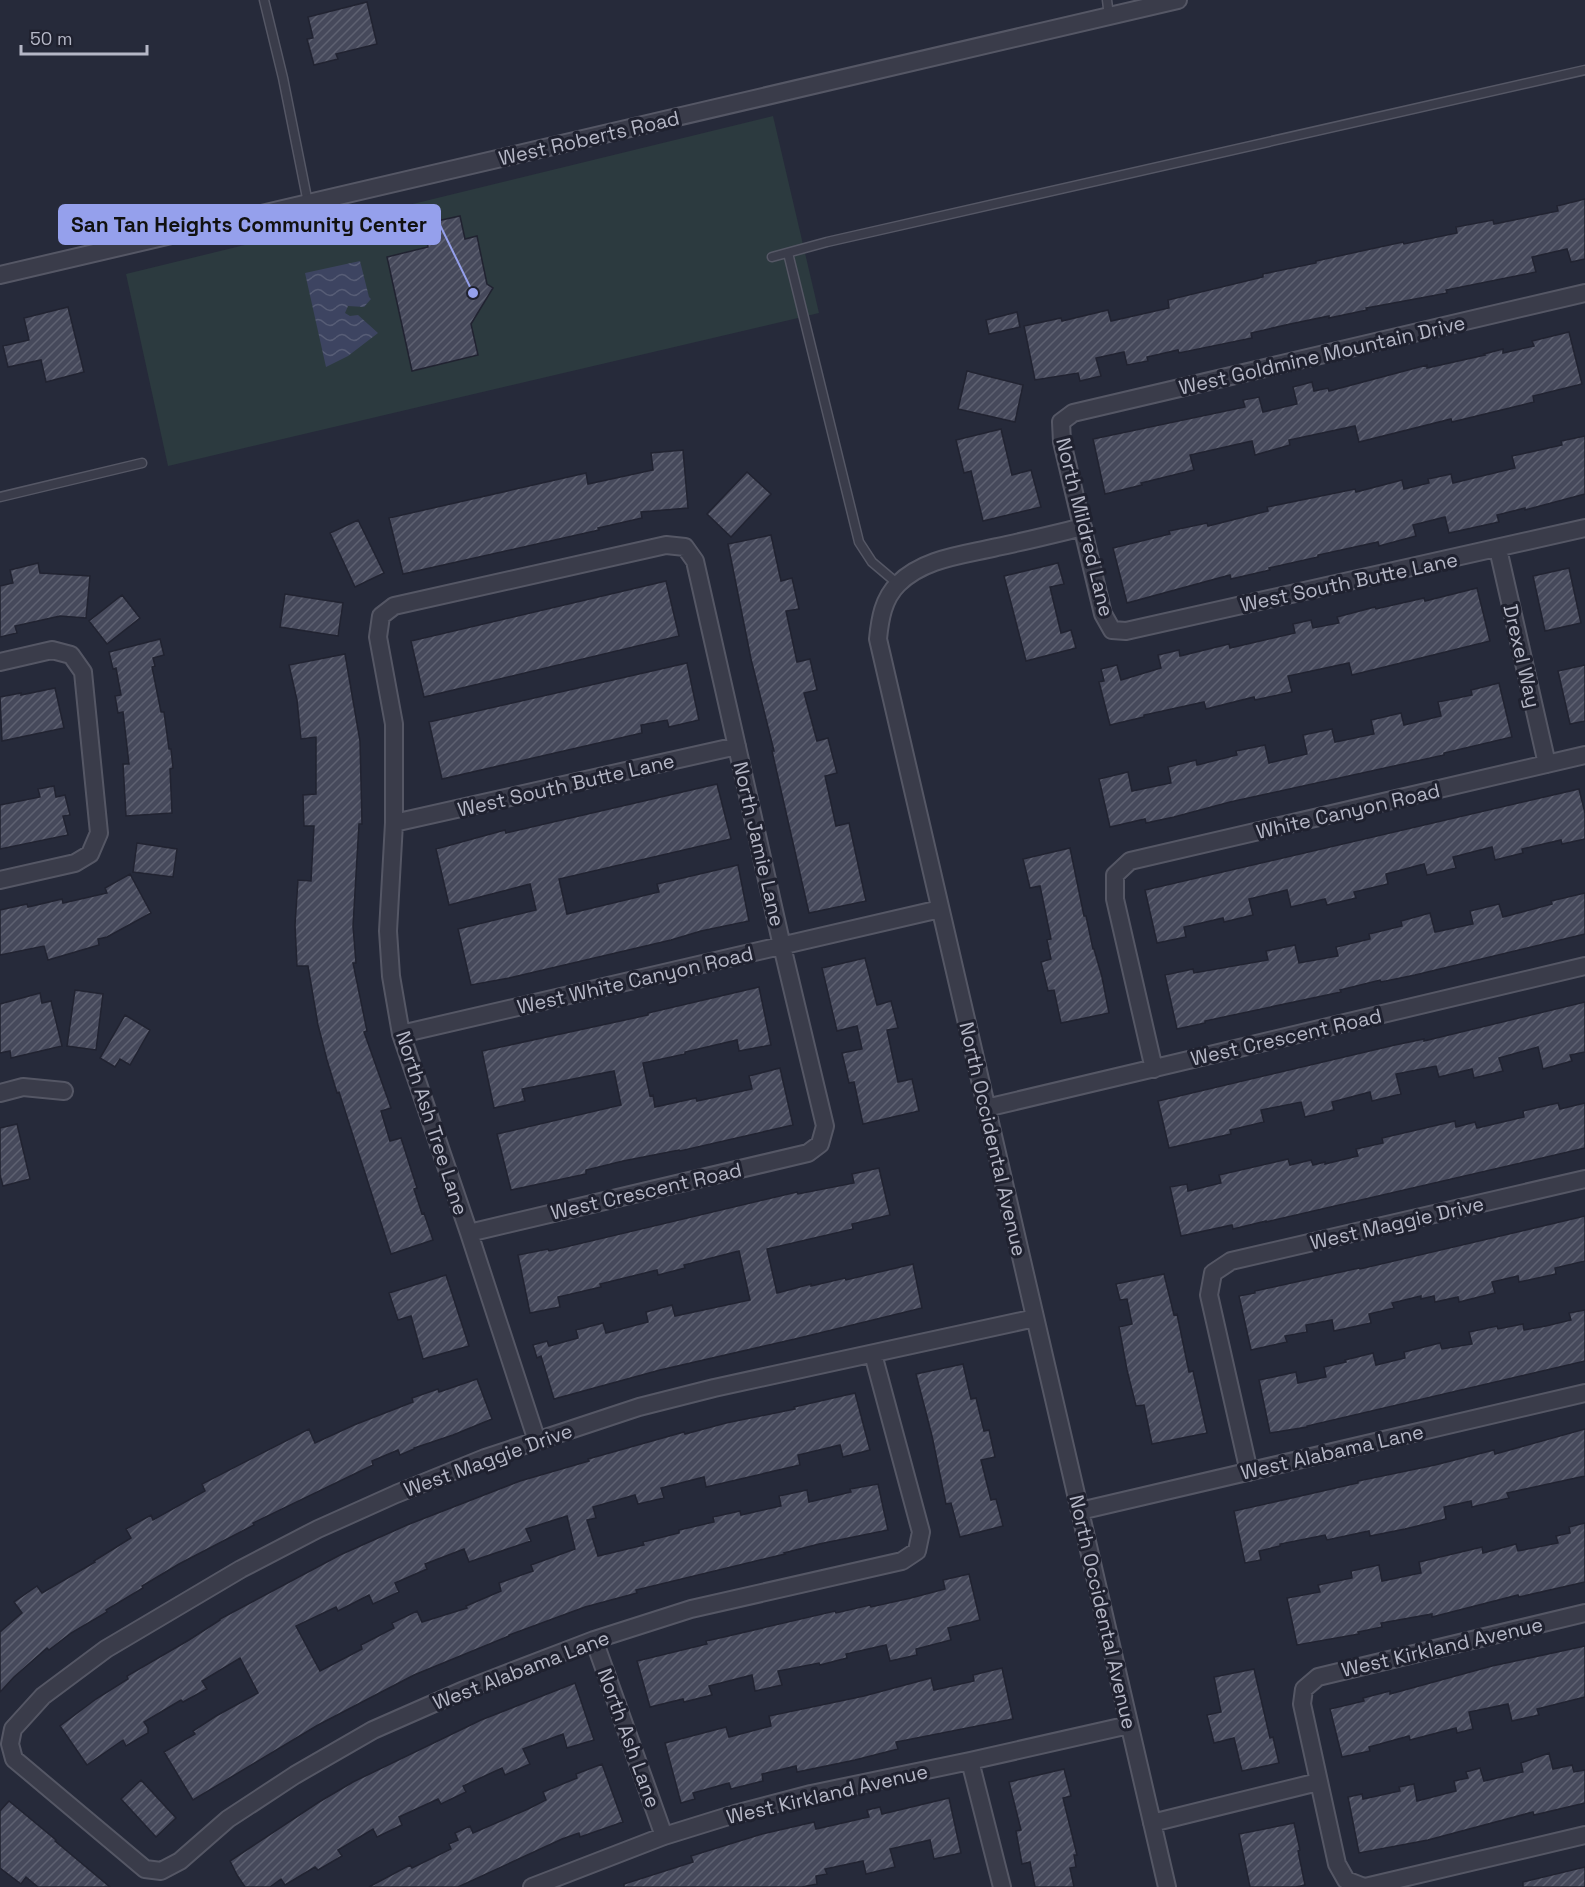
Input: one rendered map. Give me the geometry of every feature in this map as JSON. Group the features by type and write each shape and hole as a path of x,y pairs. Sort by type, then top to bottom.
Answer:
{"street":[{"name":"West Roberts Road","path":"0,275 308,203 1108,8 1178,0"},
{"name":"West Goldmine Mountain Drive","path":"1061,422 1073,413 1585,293"},
{"name":"North Mildred Lane","path":"1061,422 1062,442 1103,614 1112,630"},
{"name":"North Occidental Avenue","path":"1083,527 941,560 917,569 898,584 885,602 880,618 878,639 1167,1887"},
{"name":"West South Butte Lane","path":"1112,630 1126,631 1585,528"},
{"name":"North Jamie Lane","path":"381,616 394,606 405,603 666,545 685,547 696,561 782,946 825,1126 820,1144"},
{"name":"Drexel Way","path":"1498,549 1546,764"},
{"name":"North Ash Tree Lane","path":"381,616 378,637 394,724 394,823 388,931 391,976 401,1034 537,1441"},
{"path":"0,662 52,650 71,655 83,672 99,833 90,854 75,863 0,880"},
{"name":"West South Butte Lane","path":"394,823 737,746"},
{"name":"White Canyon Road","path":"1154,1068 1115,898 1115,875 1130,861 1585,755"},
{"name":"West White Canyon Road","path":"401,1034 940,909"},
{"name":"West Crescent Road","path":"986,1108 1585,966"},
{"path":"0,1093 23,1087 64,1091"},
{"name":"West Crescent Road","path":"469,1233 807,1153 820,1144"},
{"name":"West Maggie Drive","path":"1250,1472 1209,1295 1213,1273 1231,1261 1585,1179"},
{"name":"West Maggie Drive","path":"161,1871 145,1869 14,1759 10,1743 13,1729 43,1696 105,1649 241,1569 318,1529 485,1458 639,1407 714,1388 1035,1318"},
{"name":"West Alabama Lane","path":"161,1871 180,1861 228,1818 295,1775 373,1730 464,1690 594,1640 691,1610 902,1561 917,1551 921,1532 873,1354"},
{"name":"West Alabama Lane","path":"1080,1511 1585,1393"},
{"name":"West Kirkland Avenue","path":"1318,1782 1302,1704 1304,1689 1318,1677 1585,1613"},
{"name":"North Ash Lane","path":"594,1640 664,1836"},
{"name":"West Kirkland Avenue","path":"532,1887 664,1836 811,1794 1129,1725"},
{"path":"970,1761 1002,1887"},
{"path":"1152,1823 1318,1782 1337,1864 1346,1880 1364,1887 1585,1835"}],"lane":[{"path":"264,0 283,78 308,203"},
{"path":"772,257 839,239 1585,70"},
{"path":"788,253 859,542 872,562 898,584"},
{"path":"0,497 142,463"}],"shaded area":[{"path":"773,116 819,313 168,466 126,274"}],"water":[{"path":"360,261 371,299 364,307 348,306 345,313 350,316 358,315 378,333 348,356 326,367 305,273"}],"building":[{"path":"367,2 377,44 336,54 338,59 314,65 307,39 313,38 308,17"},
{"path":"1585,199 1585,259 1571,262 1567,249 1532,257 1536,272 1446,290 1447,293 1366,308 1367,310 1290,324 1251,333 1252,338 1147,357 1148,361 1127,365 1124,352 1096,358 1101,376 1080,381 1078,373 1035,380 1024,326 1061,318 1062,321 1108,310 1111,321 1169,308 1168,300 1263,277 1263,274 1403,242 1404,244 1457,233 1456,227 1493,220 1494,224 1558,211 1557,206"},
{"path":"460,216 465,239 477,236 487,284 493,288 471,324 478,355 412,371 387,257 428,247 423,224"},
{"path":"68,307 84,372 46,382 41,360 8,367 3,346 29,340 24,318"},
{"path":"1017,312 1020,327 989,334 986,320"},
{"path":"1569,332 1582,384 1533,396 1534,402 1452,422 1451,419 1359,442 1355,426 1289,440 1290,445 1255,455 1252,441 1190,455 1194,470 1105,494 1093,439 1245,407 1243,400 1259,397 1263,412 1297,404 1293,387 1312,382 1314,391 1328,388 1329,391 1427,365 1427,368 1503,349 1503,353 1534,346 1532,341"},
{"path":"967,371 1023,385 1015,422 958,409"},
{"path":"1001,429 1012,475 1031,470 1041,507 983,521 971,471 964,473 956,440"},
{"path":"1585,436 1585,494 1497,515 1499,522 1449,533 1445,517 1413,525 1416,536 1379,546 1378,542 1318,555 1318,557 1231,579 1230,575 1127,603 1113,548 1170,534 1169,531 1207,523 1208,526 1268,511 1267,507 1355,489 1356,492 1402,480 1404,489 1429,483 1428,479 1451,474 1453,483 1515,468 1512,456 1562,445 1561,441"},
{"path":"683,450 688,508 641,512 642,518 598,528 599,530 403,574 389,518 586,473 588,484 653,470 651,453"},
{"path":"747,472 771,494 731,537 707,514"},
{"path":"358,520 384,573 355,587 330,533"},
{"path":"771,535 781,581 792,578 799,609 786,611 797,662 810,659 817,690 804,693 817,741 828,738 837,773 825,776 836,826 849,823 866,901 809,913 772,751 774,751 751,659 728,544"},
{"path":"38,563 40,573 90,576 86,618 60,616 15,626 17,633 0,637 0,586 13,583 10,570"},
{"path":"1058,563 1064,584 1050,587 1061,633 1071,630 1076,648 1026,661 1004,576"},
{"path":"1569,568 1581,623 1545,631 1533,576"},
{"path":"666,581 679,636 424,697 411,641"},
{"path":"1477,588 1490,641 1352,675 1349,663 1288,676 1292,692 1255,700 1254,697 1206,709 1204,702 1110,725 1099,682 1104,681 1101,669 1117,665 1121,680 1161,668 1158,655 1179,650 1180,656 1229,644 1230,648 1295,633 1293,624 1311,620 1313,628 1339,623 1337,617 1375,607 1376,609 1424,598 1425,601"},
{"path":"285,594 343,603 338,636 280,627"},
{"path":"122,595 140,618 107,644 89,621"},
{"path":"160,639 164,655 153,658 155,666 152,667 161,712 164,712 169,749 171,749 172,813 126,816 123,764 129,764 123,712 118,713 115,696 121,695 116,668 113,669 109,652"},
{"path":"345,654 360,741 362,824 359,824 353,926 356,963 353,963 367,1031 364,1032 391,1108 381,1111 390,1141 401,1138 417,1188 414,1189 433,1240 391,1254 327,1060 318,1025 308,966 297,966 295,925 298,880 311,881 314,826 304,826 303,795 316,794 316,737 301,739 297,700 289,665"},
{"path":"687,663 699,720 669,727 667,720 641,725 642,733 442,779 429,722"},
{"path":"1585,665 1585,721 1570,724 1558,671"},
{"path":"1499,683 1512,737 1444,753 1444,755 1230,802 1174,817 1146,823 1145,819 1110,827 1099,779 1128,772 1132,791 1171,783 1168,767 1196,760 1197,765 1237,755 1236,751 1265,745 1269,763 1307,754 1303,735 1332,729 1335,742 1374,734 1371,720 1401,713 1404,725 1441,716 1438,702 1472,695 1471,690"},
{"path":"55,688 64,728 2,741 0,697"},
{"path":"717,784 731,839 559,879 567,914 659,892 657,884 738,865 749,921 471,985 458,929 536,910 530,884 449,905 436,849 505,830 506,833"},
{"path":"54,786 56,797 65,795 70,815 63,816 68,835 0,849 0,805 40,797 38,789"},
{"path":"1579,789 1585,813 1585,839 1562,844 1561,840 1522,849 1523,853 1495,860 1492,847 1453,857 1456,868 1427,875 1424,864 1386,874 1388,884 1354,892 1356,898 1327,905 1325,899 1291,907 1287,890 1249,899 1253,915 1224,922 1223,918 1184,927 1186,937 1157,943 1145,890"},
{"path":"137,843 177,849 173,877 133,872"},
{"path":"1070,848 1084,916 1086,916 1102,977 1109,1013 1061,1023 1054,990 1048,991 1041,962 1051,959 1047,940 1051,939 1040,886 1030,888 1023,859"},
{"path":"130,874 151,913 107,937 98,939 99,945 48,960 44,946 0,955 0,910 27,904 28,907 62,899 63,903 107,893 105,888"},
{"path":"1585,893 1585,934 1177,1029 1165,975 1193,969 1194,973 1268,960 1266,951 1295,945 1299,963 1338,956 1336,947 1370,939 1369,934 1402,926 1401,921 1430,913 1435,932 1473,924 1470,911 1499,904 1503,917 1552,904 1551,901"},
{"path":"865,958 877,1005 891,1001 898,1028 887,1030 898,1082 912,1079 919,1111 863,1124 854,1082 849,1083 842,1053 862,1049 857,1026 837,1031 822,968"},
{"path":"759,987 771,1045 739,1051 737,1040 643,1063 650,1096 653,1095 655,1107 696,1098 697,1101 752,1089 749,1076 780,1068 793,1125 680,1151 623,1161 586,1170 586,1174 511,1190 497,1134 621,1105 614,1071 522,1089 525,1101 494,1108 482,1051 648,1015 648,1013"},
{"path":"75,990 103,994 96,1050 67,1046"},
{"path":"40,993 42,1003 51,1001 62,1046 11,1058 10,1051 0,1053 0,1004"},
{"path":"1585,1002 1585,1052 1570,1055 1572,1061 1543,1069 1538,1047 1499,1058 1503,1071 1474,1078 1472,1069 1439,1077 1436,1066 1396,1074 1401,1094 1372,1101 1370,1092 1332,1102 1334,1110 1305,1117 1301,1102 1261,1110 1264,1122 1230,1130 1231,1134 1169,1148 1158,1101"},
{"path":"125,1015 150,1030 130,1065 120,1059 115,1067 100,1058"},
{"path":"1558,1103 1560,1109 1585,1103 1585,1148 1266,1222 1233,1229 1232,1225 1181,1236 1170,1187 1187,1184 1188,1191 1221,1183 1219,1175 1288,1159 1290,1165 1311,1160 1313,1165 1325,1162 1325,1164 1358,1156 1356,1149 1383,1143 1382,1138 1455,1121 1456,1127 1475,1122 1477,1128 1524,1117 1523,1111"},
{"path":"17,1124 30,1179 3,1186 0,1175 0,1128"},
{"path":"879,1168 890,1215 852,1224 853,1229 767,1249 777,1293 913,1264 922,1308 660,1370 554,1399 541,1356 537,1358 533,1345 547,1341 549,1346 578,1338 576,1330 603,1323 606,1333 648,1322 646,1312 672,1305 675,1316 750,1300 739,1251 684,1265 685,1268 658,1275 657,1270 600,1284 601,1287 558,1297 560,1307 530,1313 518,1255 548,1249 549,1251 797,1192 798,1194 854,1183 852,1174"},
{"path":"1585,1216 1585,1261 1555,1268 1556,1274 1519,1282 1518,1276 1492,1282 1495,1293 1459,1302 1458,1297 1435,1302 1434,1296 1421,1299 1421,1296 1392,1303 1394,1308 1369,1314 1371,1323 1334,1331 1332,1320 1306,1325 1307,1332 1285,1336 1287,1342 1251,1350 1239,1296"},
{"path":"1164,1274 1174,1315 1177,1314 1189,1372 1193,1371 1207,1433 1152,1444 1144,1405 1136,1406 1127,1370 1119,1327 1132,1324 1127,1299 1120,1300 1116,1284"},
{"path":"446,1275 469,1346 423,1359 411,1316 398,1320 389,1293"},
{"path":"1585,1310 1585,1361 1307,1427 1270,1433 1259,1380 1296,1372 1298,1383 1326,1377 1324,1367 1346,1362 1345,1360 1373,1353 1376,1365 1405,1358 1404,1352 1440,1343 1442,1349 1472,1344 1469,1332 1497,1326 1498,1329 1523,1324 1524,1330 1546,1326 1571,1320 1569,1313"},
{"path":"963,1364 971,1399 976,1398 984,1431 989,1430 995,1457 981,1460 991,1500 996,1499 1003,1526 960,1537 951,1503 946,1504 916,1374"},
{"path":"477,1379 492,1419 400,1455 398,1450 372,1461 373,1465 253,1523 254,1525 179,1564 142,1586 143,1588 71,1633 49,1650 47,1648 0,1692 0,1632 22,1613 14,1602 37,1586 42,1593 131,1538 126,1529 151,1515 153,1520 205,1491 202,1484 309,1429 315,1443 413,1402 412,1398 438,1389 439,1392"},
{"path":"855,1393 870,1450 843,1457 840,1445 798,1455 800,1465 706,1487 704,1477 661,1488 664,1498 638,1504 635,1495 593,1507 596,1518 587,1520 598,1556 644,1545 643,1542 679,1533 679,1530 714,1522 713,1517 740,1511 741,1515 781,1506 779,1496 807,1490 809,1502 851,1492 850,1489 878,1484 888,1530 819,1544 636,1590 637,1593 585,1607 509,1635 414,1675 318,1725 193,1800 164,1752 195,1734 193,1731 216,1716 258,1693 240,1658 202,1681 207,1689 183,1702 181,1700 144,1722 148,1733 126,1746 123,1740 87,1765 60,1726 128,1679 127,1676 220,1619 340,1555 407,1525 520,1481 589,1461 588,1459 684,1432 685,1434 795,1409 794,1407","holes":["567,1516 575,1549 531,1565 533,1571 499,1583 501,1591 466,1606 467,1608 422,1622 417,1611 392,1623 394,1628 361,1645 362,1649 320,1671 296,1626 336,1607 338,1611 369,1595 373,1604 399,1592 395,1583 427,1569 425,1564 464,1549 469,1562 531,1541 526,1529"]},
{"path":"1585,1429 1585,1476 1507,1493 1509,1498 1472,1507 1471,1501 1444,1507 1446,1519 1405,1529 1370,1536 1369,1531 1327,1540 1325,1535 1280,1544 1280,1546 1259,1551 1261,1560 1245,1563 1234,1511 1494,1450 1495,1454"},
{"path":"1585,1523 1585,1582 1519,1597 1518,1595 1432,1617 1432,1614 1381,1623 1382,1627 1358,1632 1359,1634 1297,1645 1287,1598 1320,1592 1318,1585 1352,1578 1351,1571 1379,1565 1382,1581 1421,1573 1419,1562 1482,1547 1483,1553 1516,1544 1518,1551 1558,1543 1556,1536 1570,1533 1569,1527"},
{"path":"969,1574 980,1620 948,1628 951,1640 916,1649 917,1655 890,1661 886,1645 846,1654 847,1658 820,1665 819,1663 778,1671 782,1685 755,1691 752,1675 709,1686 712,1695 650,1707 637,1661 707,1644 706,1641 835,1611 836,1613 911,1598 945,1589 943,1580"},
{"path":"1585,1646 1585,1697 1537,1709 1539,1715 1512,1721 1508,1704 1469,1712 1473,1729 1457,1733 1456,1728 1410,1740 1409,1736 1369,1747 1370,1751 1342,1757 1330,1709 1364,1701 1363,1698 1390,1691 1390,1694 1492,1666"},
{"path":"1002,1668 1013,1719 896,1742 898,1749 855,1760 797,1772 796,1766 762,1774 763,1781 731,1789 729,1783 693,1793 695,1799 681,1803 665,1743 726,1727 729,1737 771,1726 769,1716 864,1696 931,1678 934,1690 974,1681 973,1675"},
{"path":"1254,1669 1270,1738 1273,1737 1279,1763 1242,1771 1234,1738 1214,1743 1207,1715 1221,1712 1214,1677"},
{"path":"575,1683 594,1740 567,1748 563,1734 523,1749 530,1764 505,1775 502,1768 463,1786 466,1792 441,1804 438,1799 399,1817 402,1825 377,1837 373,1829 338,1850 342,1856 318,1870 315,1867 285,1885 281,1879 270,1887 245,1887 237,1875 230,1861 353,1782 481,1720"},
{"path":"1549,1753 1553,1769 1572,1765 1574,1772 1585,1770 1585,1803 1534,1815 1533,1812 1428,1840 1359,1853 1348,1797 1362,1794 1363,1799 1400,1791 1399,1787 1414,1784 1417,1801 1456,1791 1454,1781 1468,1778 1466,1772 1480,1768 1484,1781 1523,1772 1521,1763"},
{"path":"602,1764 623,1822 580,1837 579,1833 562,1839 458,1887 369,1887 410,1865 412,1868 451,1849 449,1844 458,1840 455,1833 470,1826 473,1833 528,1809 546,1800 543,1792 577,1778 576,1774"},
{"path":"1064,1769 1071,1796 1063,1798 1077,1855 1074,1855 1076,1867 1070,1868 1074,1887 1035,1887 1030,1862 1022,1864 1016,1831 1021,1830 1009,1782"},
{"path":"141,1780 176,1818 156,1837 121,1799"},
{"path":"949,1798 961,1853 934,1859 930,1840 890,1849 895,1867 866,1874 863,1861 825,1869 827,1874 816,1876 817,1884 802,1887 624,1887 624,1884 693,1862 691,1856 762,1834 814,1822 816,1829 869,1817 867,1810 880,1807 882,1814"},
{"path":"9,1801 110,1887 38,1887 26,1877 21,1884 0,1868 0,1811"},
{"path":"1294,1823 1305,1885 1250,1887 1239,1834"},
{"path":"1585,1867 1585,1887 1523,1887 1523,1882"}],"place":[{"name":"San Tan Heights Community Center","path":"473,293"}]}
